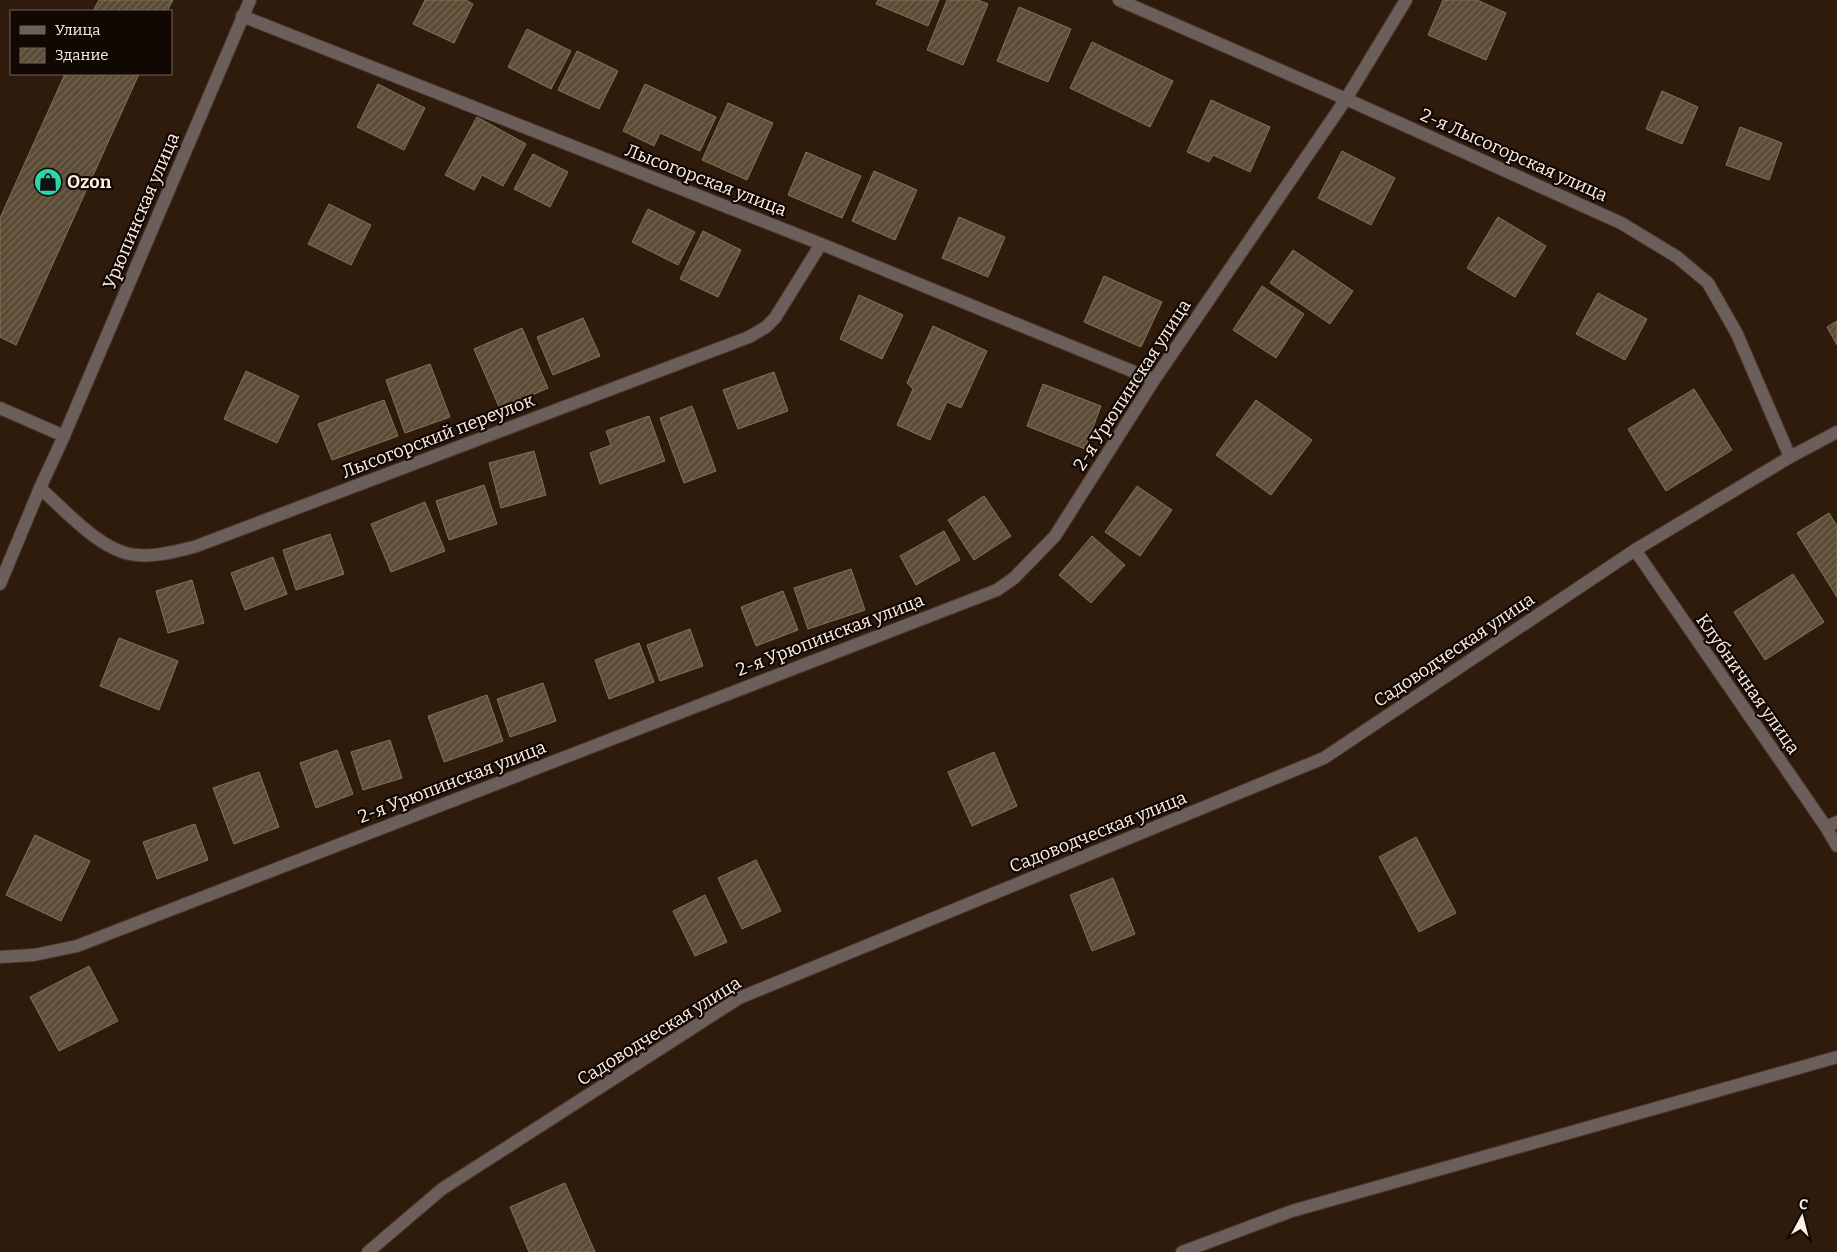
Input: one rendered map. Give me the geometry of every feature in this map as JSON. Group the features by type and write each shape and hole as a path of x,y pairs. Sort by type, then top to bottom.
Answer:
{"street":[{"name":"Урюпинская улица","path":"0,584 250,0"},
{"name":"2-я Лысогорская улица","path":"1119,0 1346,99 1621,223 1677,257 1708,283 1737,334 1790,457"},
{"name":"2-я Урюпинская улица","path":"0,957 34,955 77,946 997,590 1014,578 1055,536 1154,380 1346,99 1406,0"},
{"name":"Лысогорская улица","path":"242,16 821,244 1154,380"},
{"name":"Лысогорский переулок","path":"40,488 96,537 119,551 135,555 152,555 194,547 749,337 766,327 775,318 821,244"},
{"path":"0,408 64,436"},
{"name":"Садоводческая улица","path":"368,1252 442,1189 739,998 1324,758 1635,550 1790,457 1837,432"},
{"name":"Клубничная улица","path":"1635,550 1832,825 1837,846"},
{"path":"1182,1252 1292,1211 1837,1057"}],"building":[{"path":"99,0 173,0 168,10 94,10"},
{"path":"425,0 466,0 473,4 454,43 413,24"},
{"path":"878,0 939,0 928,26 876,4"},
{"path":"947,0 978,0 988,4 963,65 927,50"},
{"path":"1443,0 1477,0 1506,13 1486,60 1428,35"},
{"path":"1019,7 1071,29 1048,82 997,61"},
{"path":"527,29 571,51 551,89 508,67"},
{"path":"1092,42 1173,81 1150,127 1070,88"},
{"path":"577,51 618,71 599,109 558,90"},
{"path":"65,75 139,75 16,345 0,337 0,218"},
{"path":"378,84 425,108 404,150 357,127"},
{"path":"645,84 716,117 700,151 660,133 654,146 623,131"},
{"path":"1662,91 1698,107 1682,144 1646,129"},
{"path":"1211,100 1270,127 1250,172 1213,155 1209,162 1187,152"},
{"path":"728,103 773,123 747,180 702,160"},
{"path":"477,117 526,144 503,186 482,175 474,190 445,175"},
{"path":"1740,127 1782,143 1769,180 1726,165"},
{"path":"1342,151 1395,178 1371,225 1318,198"},
{"path":"806,152 861,176 842,218 788,195"},
{"path":"533,154 568,172 550,207 514,189"},
{"path":"874,171 917,190 895,240 852,221"},
{"path":"329,204 371,225 351,265 308,244"},
{"path":"648,209 695,232 678,265 632,242"},
{"path":"959,217 1005,237 988,277 942,258"},
{"path":"1498,217 1546,246 1515,297 1467,268"},
{"path":"703,231 741,250 718,297 680,279"},
{"path":"1293,250 1353,291 1330,324 1270,283"},
{"path":"1104,276 1162,302 1141,347 1084,322"},
{"path":"1262,286 1304,314 1276,358 1233,330"},
{"path":"1598,293 1647,319 1625,360 1576,334"},
{"path":"859,295 903,315 882,359 840,339"},
{"path":"583,318 600,356 553,375 537,337"},
{"path":"1837,321 1837,345 1827,327"},
{"path":"933,326 987,351 961,408 947,402 930,440 897,425 913,389 907,383"},
{"path":"522,328 548,388 500,409 474,349"},
{"path":"430,364 450,417 405,433 386,380"},
{"path":"246,371 299,396 277,443 224,419"},
{"path":"774,372 788,411 738,429 723,390"},
{"path":"1043,384 1101,406 1085,449 1027,426"},
{"path":"1694,389 1732,450 1666,491 1628,429"},
{"path":"384,400 398,436 332,460 318,424"},
{"path":"1256,400 1312,440 1271,495 1216,455"},
{"path":"692,406 716,471 684,483 660,418"},
{"path":"649,416 665,461 600,484 590,453 611,445 606,431"},
{"path":"534,451 546,495 501,508 489,463"},
{"path":"484,485 497,524 449,540 436,501"},
{"path":"1137,486 1172,510 1140,556 1105,532"},
{"path":"984,496 1011,536 974,560 948,520"},
{"path":"425,502 445,551 391,572 371,524"},
{"path":"1829,513 1837,526 1837,597 1797,533"},
{"path":"944,531 960,560 916,585 900,556"},
{"path":"330,534 344,574 296,590 283,550"},
{"path":"1092,536 1125,565 1091,603 1059,575"},
{"path":"273,557 287,594 245,610 231,573"},
{"path":"851,569 865,610 808,629 794,588"},
{"path":"1793,574 1824,622 1765,660 1734,612"},
{"path":"192,580 204,623 168,633 156,591"},
{"path":"783,591 798,630 756,646 741,607"},
{"path":"690,629 703,666 660,681 647,645"},
{"path":"119,638 178,661 159,710 100,686"},
{"path":"639,643 654,682 609,699 595,660"},
{"path":"543,683 556,721 510,737 497,699"},
{"path":"487,695 503,741 444,762 428,716"},
{"path":"390,740 402,778 363,790 351,752"},
{"path":"337,750 353,794 316,808 300,763"},
{"path":"994,752 1017,806 972,826 948,772"},
{"path":"259,772 279,827 234,844 213,788"},
{"path":"195,824 208,860 157,879 143,842"},
{"path":"35,835 90,861 61,921 6,895"},
{"path":"1416,837 1456,913 1419,932 1379,857"},
{"path":"756,860 781,911 742,929 718,878"},
{"path":"1113,878 1135,934 1092,951 1070,895"},
{"path":"705,895 727,942 695,956 673,911"},
{"path":"89,966 118,1021 59,1051 30,997"},
{"path":"565,1183 595,1252 529,1252 510,1207"}],"place":[{"name":"Ozon","path":"48,182"}]}
